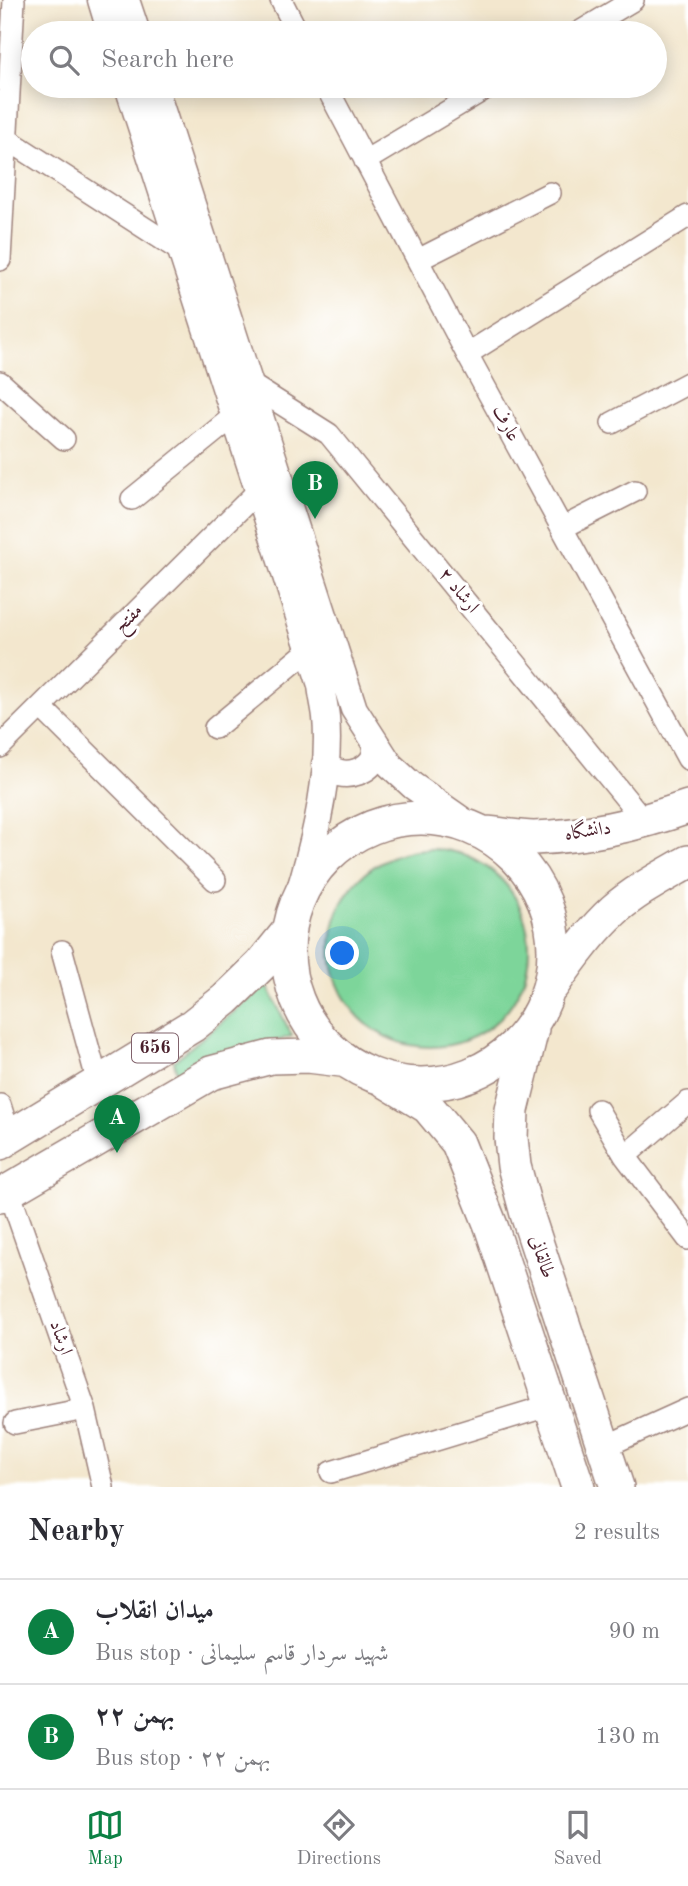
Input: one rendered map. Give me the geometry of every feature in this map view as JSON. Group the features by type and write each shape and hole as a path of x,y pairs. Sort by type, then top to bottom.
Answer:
{"main road":[{"name":"دانشگاه","path":"479,831 532,838 596,833 645,822 688,807"},
{"name":"656","path":"341,1060 315,1033 299,1001 288,967 290,929 298,896 317,864 347,840 379,825 414,818 449,820 479,831 514,856 538,884 551,917 556,952 551,988"},
{"name":"656","path":"4,1193 211,1073 271,1057 308,1056 341,1060 376,1076 411,1084 446,1082 480,1071 512,1050 534,1021 551,988 576,950 616,908 688,862"},
{"name":"656","path":"5,1140 192,1026 226,999 261,965 290,929"},
{"name":"طالقانی","path":"534,1021 512,1110 514,1166 527,1214 617,1487"},
{"path":"132,1062 156,1105"},
{"name":"طالقانی","path":"376,1076 428,1107 458,1143 491,1226 578,1487"}],"street":[{"path":"0,260 14,0"},
{"path":"101,0 107,21"},
{"path":"126,0 132,21"},
{"path":"598,21 633,0"},
{"path":"287,2 294,21"},
{"path":"132,98 320,685 326,719 325,764 320,804 298,896"},
{"path":"158,98 354,709 390,765 412,786 479,831"},
{"name":"عارف","path":"332,98 562,528 682,733 688,760"},
{"path":"365,161 470,98"},
{"path":"7,139 182,252"},
{"path":"418,260 550,193"},
{"path":"467,354 688,216"},
{"path":"0,382 64,439"},
{"path":"612,423 688,383"},
{"name":"ارشاد ۲","path":"250,384 329,434 645,822"},
{"path":"132,499 234,415"},
{"name":"مفتح","path":"0,747 258,491"},
{"path":"562,528 635,491"},
{"path":"215,728 309,650"},
{"path":"41,706 215,880"},
{"path":"325,764 334,771 349,775 371,762 376,744"},
{"path":"62,951 98,1083"},
{"path":"625,1156 688,1102"},
{"path":"0,1105 5,1140"},
{"path":"598,1110 625,1156 688,1239"},
{"name":"ارشاد","path":"4,1193 85,1409 103,1487"},
{"path":"331,1472 551,1405"},
{"path":"15,1423 85,1409"},
{"path":"604,1447 688,1409"}],"green space":[{"path":"430,849 468,856 485,865 500,878 513,893 522,910 529,948 522,986 513,1003 500,1018 485,1031 468,1040 430,1047 392,1040 375,1031 360,1018 347,1003 338,986 331,948 338,910 347,893 360,878 375,865 392,856"},
{"path":"267,985 292,1036 177,1074 174,1061"}],"place":[{"name":"۲۲ بهمن","path":"315,519"},
{"name":"میدان انقلاب","path":"117,1153"}]}
